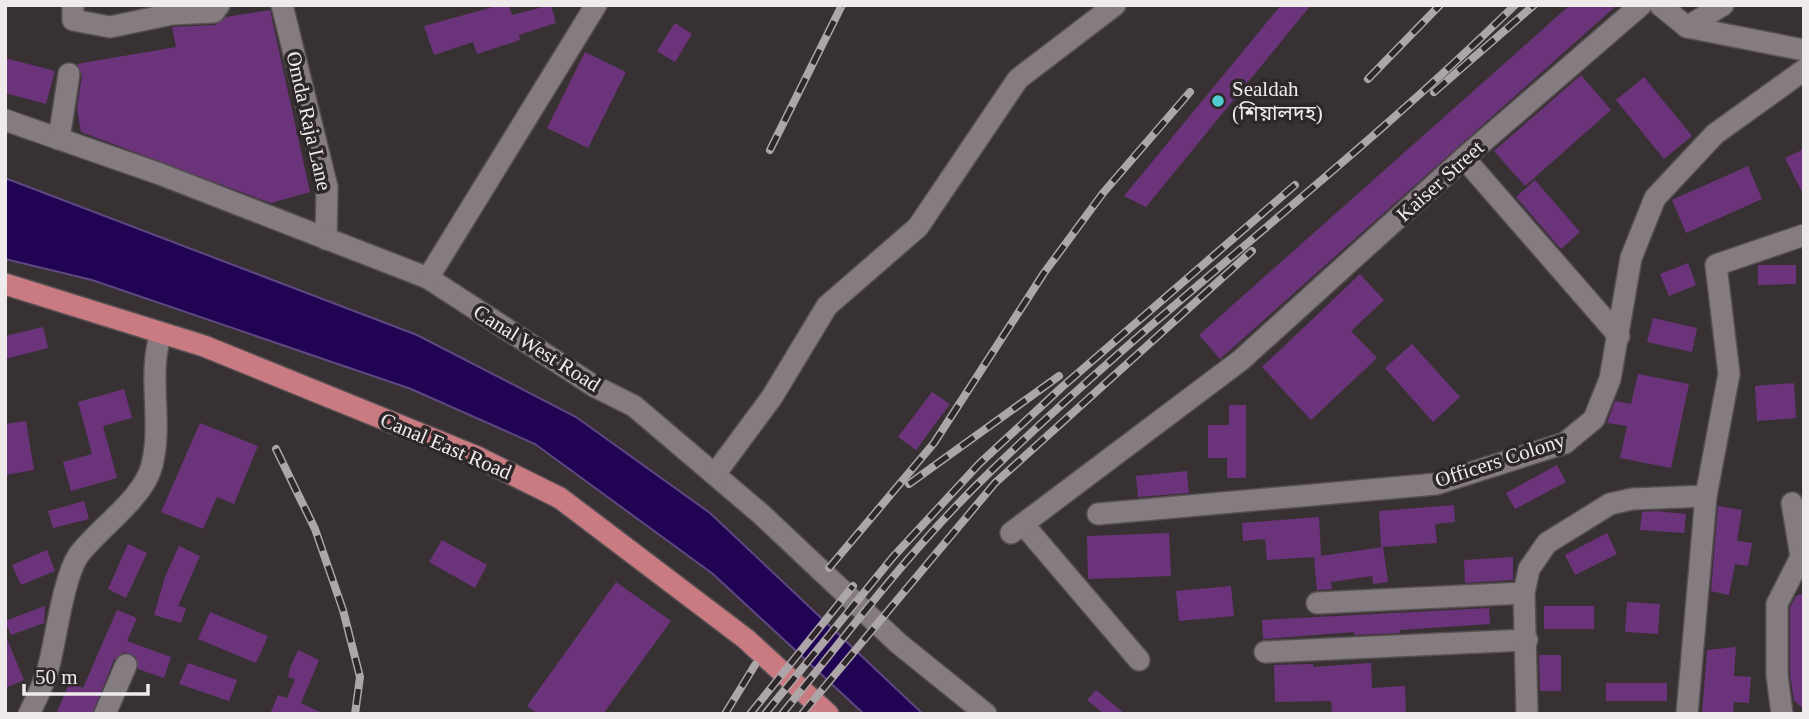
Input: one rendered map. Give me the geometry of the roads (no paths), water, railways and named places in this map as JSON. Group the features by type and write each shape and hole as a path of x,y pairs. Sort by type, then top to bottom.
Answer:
{"main road":[{"name":"Canal East Road","path":"5,284 204,346 475,456 560,498 746,639 828,714"}],"street":[{"path":"73,5 73,20 110,27 172,14 214,12 219,5"},
{"name":"Omda Raja Lane","path":"282,5 327,187 327,239"},
{"path":"428,278 596,5"},
{"path":"715,474 772,397 827,306 918,227 1018,79 1115,5"},
{"name":"Kaiser Street","path":"1139,660 1017,528 1241,360 1464,158 1641,5"},
{"path":"1660,5 1687,27 1804,50"},
{"path":"1687,27 1723,5"},
{"name":"Officers Colony","path":"1098,514 1436,484 1565,443 1594,419 1610,379 1631,258 1655,198 1715,134 1804,70"},
{"path":"59,139 69,74"},
{"name":"Canal West Road","path":"5,120 428,278 594,386 634,406 761,514 898,643 986,714"},
{"path":"1464,158 1619,336"},
{"path":"1686,714 1706,496 1728,374 1716,265 1804,235"},
{"path":"30,714 48,671 60,612 78,556 118,516 151,468 158,428 154,355 160,333"},
{"path":"1527,714 1524,593 1529,569 1546,543 1593,512 1632,499 1706,496"},
{"path":"1782,714 1777,675 1777,604 1802,554 1792,503"},
{"path":"1317,603 1524,593"},
{"path":"1265,652 1527,640"},
{"path":"105,714 126,665"}],"railway":[{"path":"770,150 842,5"},
{"path":"1368,79 1440,5"},
{"path":"782,714 908,560 989,473 1118,354 1386,125 1515,5"},
{"path":"1434,92 1534,5"},
{"path":"829,568 934,443 1044,273 1103,193 1190,92"},
{"path":"765,714 893,557 979,464 1062,387 1295,185"},
{"path":"802,714 995,483 1252,251"},
{"path":"909,484 1059,376"},
{"path":"276,449 315,529 343,610 360,677 355,714"},
{"path":"750,714 853,586"},
{"path":"725,714 755,665"}],"place":[{"name":"Sealdah (শিয়ালদহ)","path":"1218,101"}]}
